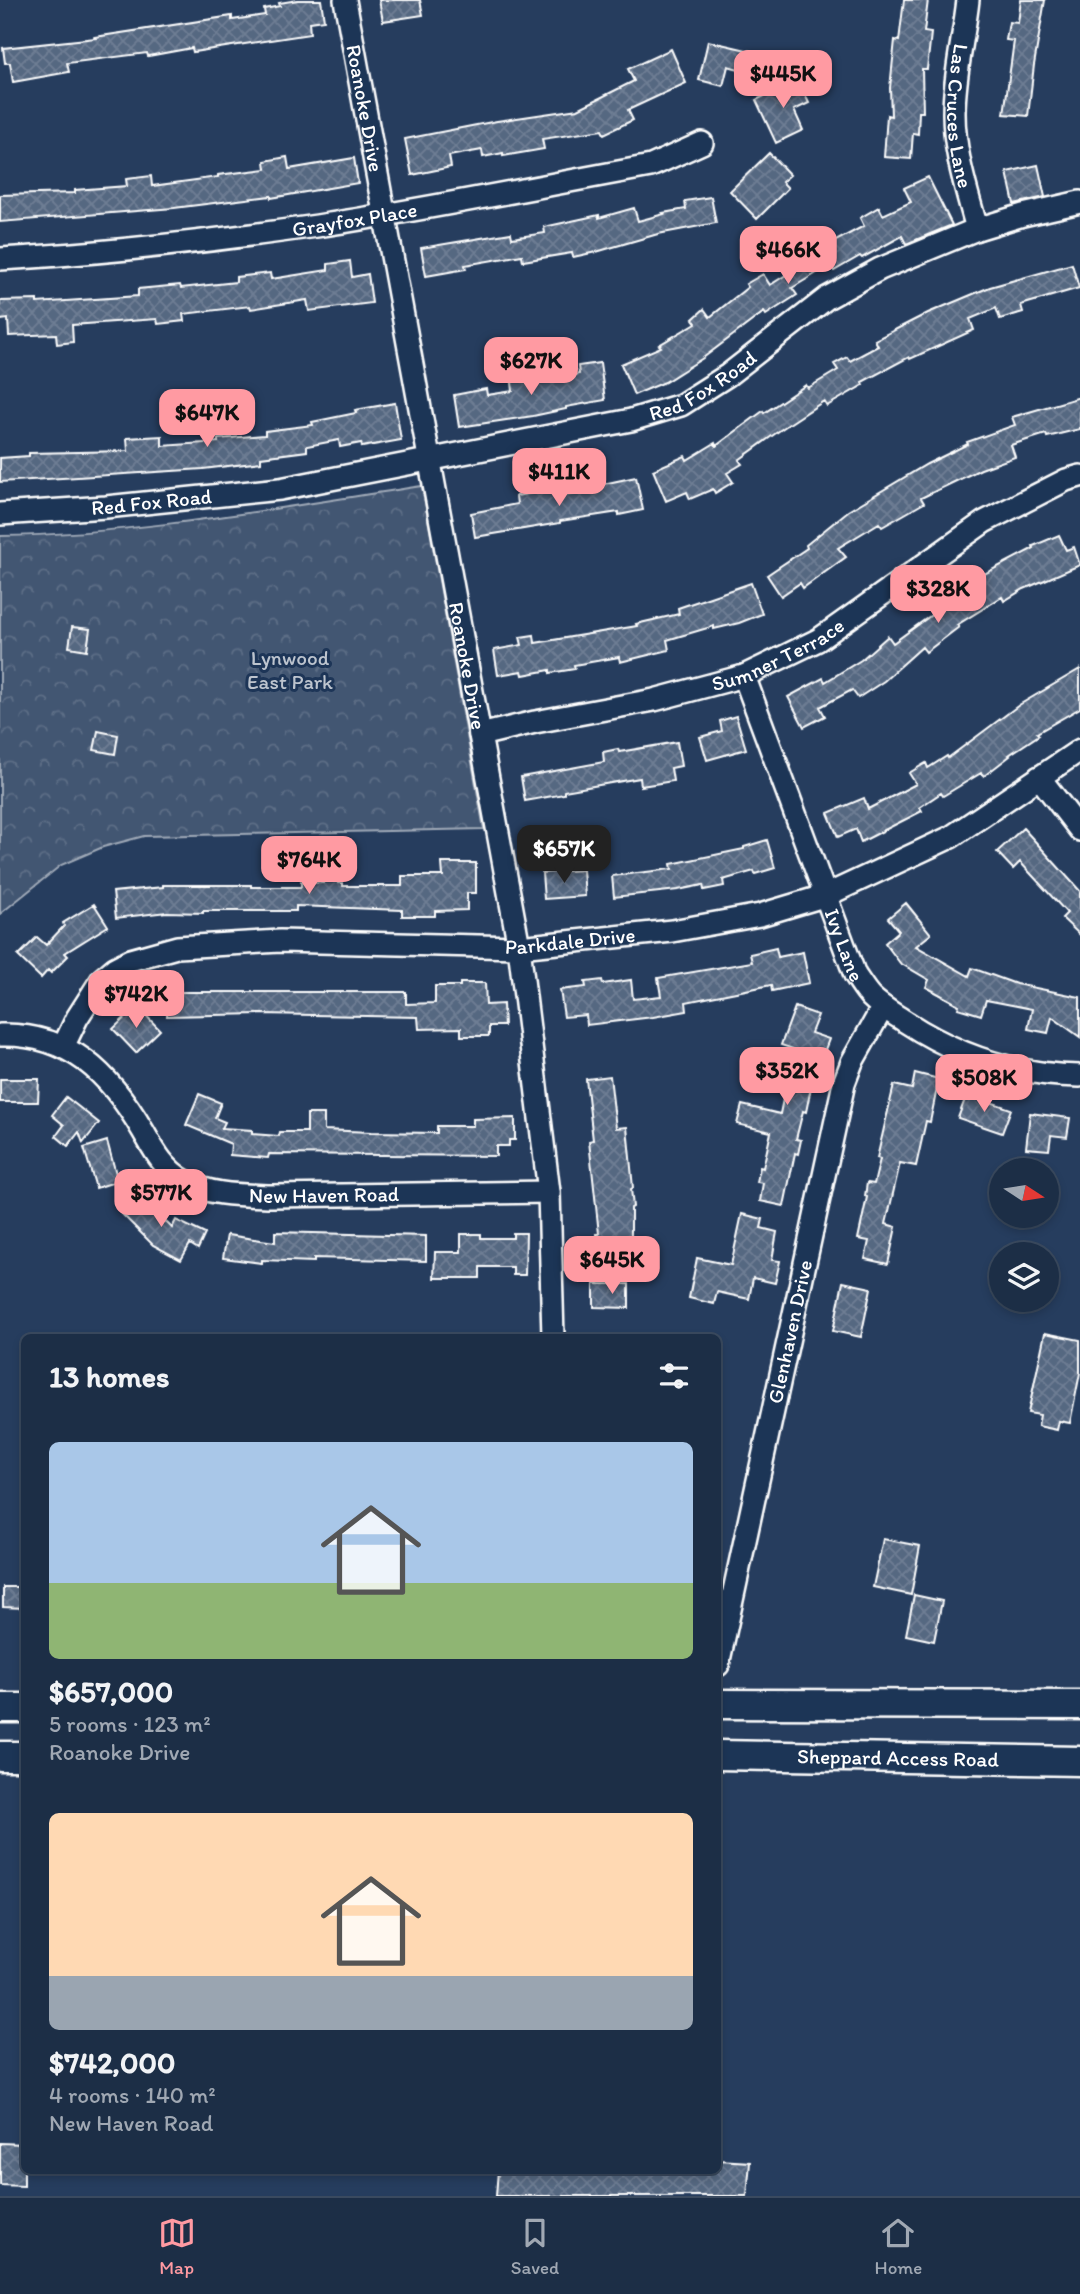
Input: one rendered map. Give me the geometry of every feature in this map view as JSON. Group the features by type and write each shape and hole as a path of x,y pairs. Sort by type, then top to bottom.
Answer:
{"main road":[{"path":"721,1704 1080,1705"},
{"path":"0,1708 21,1708"},
{"name":"Sheppard Access Road","path":"721,1755 1080,1761"},
{"path":"0,1756 21,1756"}],"street":[{"name":"Roanoke Drive","path":"345,0 519,947 549,1192 553,1334"},
{"name":"Las Cruces Lane","path":"968,0 954,113 958,157 977,229"},
{"name":"Grayfox Place","path":"0,259 73,255 177,244 318,225 651,166 702,143"},
{"name":"Red Fox Road","path":"0,514 106,507 280,489 631,420 681,405 728,374 827,298 880,269 977,229 1080,202"},
{"name":"Sumner Terrace","path":"480,735 654,700 744,676 818,640 984,522 1066,480 1080,476"},
{"name":"Ivy Lane","path":"744,676 855,975 869,995 931,1038 972,1056 1010,1069 1080,1076"},
{"name":"Parkdale Drive","path":"63,1047 102,979 130,960 177,947 280,941 519,947 672,931 760,915 827,895 951,837 1080,750"},
{"path":"1039,777 1080,830"},
{"name":"Glenhaven Drive","path":"721,1651 844,1083 852,1062 883,1007"},
{"name":"New Haven Road","path":"0,1034 34,1037 63,1047 88,1062 110,1082 143,1130 156,1155 170,1171 183,1181 207,1191 272,1196 549,1192"}],"green space":[{"name":"Lynwood East Park","path":"422,486 484,829 144,836 103,847 61,865 0,914 0,536 159,525"}],"building":[{"path":"298,0 321,0 324,20 309,22 310,34 193,52 192,48 148,56 147,53 67,63 69,72 13,82 10,63 5,63 3,48 96,38 232,16 232,20 265,15 264,9"},
{"path":"379,0 420,0 423,15 383,21"},
{"path":"904,0 928,0 924,32 931,33 927,69 922,69 923,112 919,112 918,134 913,133 911,159 884,157 887,115 891,116 890,88 895,40 899,41"},
{"path":"1021,0 1045,0 1028,116 1004,114 1014,41 1006,40 1009,22 1018,23"},
{"path":"708,41 751,51 746,71 728,66 723,86 699,80"},
{"path":"671,49 686,83 628,110 633,120 604,134 602,130 542,139 544,149 503,156 503,153 483,157 482,150 449,156 451,167 412,175 405,139 578,109 634,81 628,69"},
{"path":"798,80 809,103 794,110 803,130 776,143 756,100"},
{"path":"769,153 790,175 782,182 788,188 757,219 730,191"},
{"path":"287,157 289,169 354,158 358,183 271,198 0,222 0,195 75,193 75,190 127,186 126,179 151,176 152,186 266,169 265,161"},
{"path":"1038,165 1045,197 1014,204 1007,172"},
{"path":"928,177 952,225 906,244 902,236 834,271 830,265 792,288 797,295 766,315 764,312 703,358 665,382 634,395 621,364 661,347 659,345 696,323 693,319 704,309 710,317 748,287 746,284 763,274 770,285 800,266 794,255 829,234 834,242 864,226 860,218 879,207 883,215 911,202 904,188"},
{"path":"711,197 716,223 658,234 573,257 572,253 523,261 522,255 465,265 466,269 426,276 421,248 511,233 512,238 545,233 544,227 599,215 599,218 634,208 638,221 686,209 685,201"},
{"path":"350,261 352,277 368,274 372,303 309,311 307,300 251,309 250,306 183,314 184,321 158,324 157,319 72,325 73,342 57,344 56,334 9,336 8,319 0,320 0,301 37,300 37,303 138,296 138,289 236,282 236,277 270,273 271,279 328,270 328,264"},
{"path":"1072,264 1079,288 1021,305 1023,312 1000,319 996,308 970,319 974,330 910,359 909,357 862,382 863,385 827,406 824,401 783,428 739,460 742,464 727,473 733,482 715,493 713,489 690,499 687,492 666,501 653,470 685,456 687,460 715,443 716,446 763,411 764,413 806,385 808,388 838,370 834,364 847,357 850,361 878,346 875,340 928,313 990,287"},
{"path":"600,363 605,400 533,416 459,427 454,395 486,389 487,395 513,391 511,375 526,372 528,383 579,374 578,366"},
{"path":"1080,397 1080,429 1047,437 1046,434 1011,445 1015,457 981,469 921,498 924,503 882,527 879,523 838,548 846,557 803,588 800,583 781,596 767,575 807,548 806,545 848,511 927,464 968,444 967,442 1015,425 1012,417"},
{"path":"395,403 401,440 362,447 361,443 340,447 339,440 307,446 307,451 261,457 261,462 203,469 0,482 0,458 29,456 29,453 128,451 127,438 162,436 162,446 218,442 218,439 265,435 265,431 313,425 312,422 356,413 355,410"},
{"path":"636,477 643,510 560,521 475,537 471,513 517,504 516,496 554,489 556,496 590,491 589,484"},
{"path":"1059,535 1066,550 1074,547 1080,565 1024,589 1004,601 1002,597 957,625 959,627 926,652 922,647 884,681 858,698 852,690 820,707 825,716 804,727 788,697 823,678 825,682 861,660 888,636 893,643 934,613 931,609 948,595 947,593 1034,548 1033,546"},
{"path":"751,583 762,614 739,623 714,629 714,626 667,640 669,650 620,662 619,657 574,665 575,669 550,673 550,670 523,675 522,671 498,675 494,650 522,645 520,637 534,635 535,643 637,626 636,624 679,614 678,608"},
{"path":"72,627 90,629 87,650 69,647"},
{"path":"1080,669 1080,708 1037,733 1039,735 984,776 981,773 943,796 941,793 920,807 922,811 861,842 856,829 838,837 828,813 864,798 868,809 916,784 909,773 926,763 928,768 947,756 948,758 1019,705"},
{"path":"736,716 746,749 707,760 700,737 722,731 720,721"},
{"path":"98,731 118,735 115,754 94,750"},
{"path":"677,742 681,766 671,768 673,781 641,786 640,778 564,791 564,794 525,801 521,777 604,762 603,752 618,749 619,752"},
{"path":"1023,828 1080,891 1080,935 1062,918 1067,913 1020,862 1013,869 997,852"},
{"path":"767,840 775,868 723,880 724,886 704,890 703,885 614,897 612,876 672,869 671,864 744,849"},
{"path":"442,863 476,863 476,893 467,893 467,910 435,911 435,916 402,916 402,910 296,906 296,911 167,912 116,918 113,892 163,885 301,887 301,882 323,883 323,875 338,875 338,883 343,883 343,886 402,886 402,876 443,876"},
{"path":"583,870 585,896 544,899 542,873"},
{"path":"906,903 931,934 916,946 969,976 972,968 1016,984 1080,997 1080,1037 1052,1017 1048,1033 1028,1029 1032,1009 986,1000 981,1015 958,1008 959,1005 926,987 929,980 900,963 885,943 899,931 888,918"},
{"path":"94,904 108,926 65,953 68,956 51,973 48,970 41,978 18,956 37,937 46,945 64,926 63,923"},
{"path":"776,948 778,957 803,952 809,983 772,991 771,985 686,1002 687,1011 653,1017 587,1025 586,1015 564,1017 560,990 586,987 585,982 602,980 603,984 631,980 633,999 661,996 658,978 752,962 750,954"},
{"path":"460,983 485,983 486,1005 503,1004 504,1026 489,1026 489,1036 461,1036 461,1028 419,1029 418,1017 261,1014 167,1016 168,992 406,992 406,1004 435,1003 435,986 460,986"},
{"path":"137,1006 160,1030 136,1053 113,1029"},
{"path":"795,1007 818,1015 811,1033 829,1039 821,1060 817,1058 806,1112 803,1111 796,1139 801,1140 798,1154 795,1153 784,1206 760,1201 763,1183 757,1182 771,1132 737,1124 742,1105 780,1114 793,1049 781,1045"},
{"path":"915,1073 939,1079 930,1122 926,1121 916,1166 900,1163 886,1224 896,1227 888,1264 865,1259 869,1241 858,1239 867,1197 867,1183 874,1184 880,1159 877,1158 894,1085 912,1089"},
{"path":"610,1076 616,1128 627,1127 633,1188 631,1258 597,1259 596,1234 599,1234 589,1141 593,1140 586,1079"},
{"path":"0,1079 39,1079 38,1102 0,1102"},
{"path":"199,1094 221,1103 215,1118 225,1122 222,1128 252,1130 252,1134 279,1136 280,1132 307,1132 307,1114 324,1114 324,1130 371,1132 437,1133 437,1126 473,1126 473,1119 515,1118 515,1140 509,1140 509,1146 496,1146 496,1156 269,1154 268,1158 230,1155 231,1144 186,1125"},
{"path":"967,1094 1011,1109 1002,1133 958,1118"},
{"path":"66,1097 99,1123 83,1143 79,1132 68,1146 56,1136 64,1125 52,1115"},
{"path":"1030,1113 1070,1118 1067,1137 1051,1135 1049,1150 1026,1148"},
{"path":"107,1141 118,1181 96,1188 84,1148"},
{"path":"138,1194 172,1228 176,1220 205,1234 198,1249 190,1244 181,1260 153,1245 120,1212"},
{"path":"742,1214 763,1219 761,1228 777,1232 772,1260 780,1261 775,1283 753,1278 749,1299 717,1292 714,1304 689,1298 697,1258 731,1265"},
{"path":"275,1232 426,1236 426,1261 314,1258 314,1262 262,1260 262,1263 223,1258 227,1235 275,1242"},
{"path":"513,1233 526,1233 525,1275 513,1275 513,1267 480,1267 480,1278 434,1278 435,1252 461,1252 461,1234 481,1234 481,1238 513,1238"},
{"path":"843,1282 871,1288 861,1337 833,1331"},
{"path":"594,1284 629,1284 629,1308 594,1307"},
{"path":"1045,1333 1080,1340 1080,1373 1070,1423 1059,1421 1057,1430 1038,1426 1040,1415 1028,1413"},
{"path":"883,1539 920,1546 911,1595 873,1587"},
{"path":"3,1587 21,1587 21,1608 3,1607"},
{"path":"914,1595 942,1601 934,1641 906,1635"},
{"path":"0,2143 21,2144 21,2174 24,2174 24,2186 0,2185"},
{"path":"721,2160 750,2162 747,2196 496,2196 498,2174 721,2174"}]}
